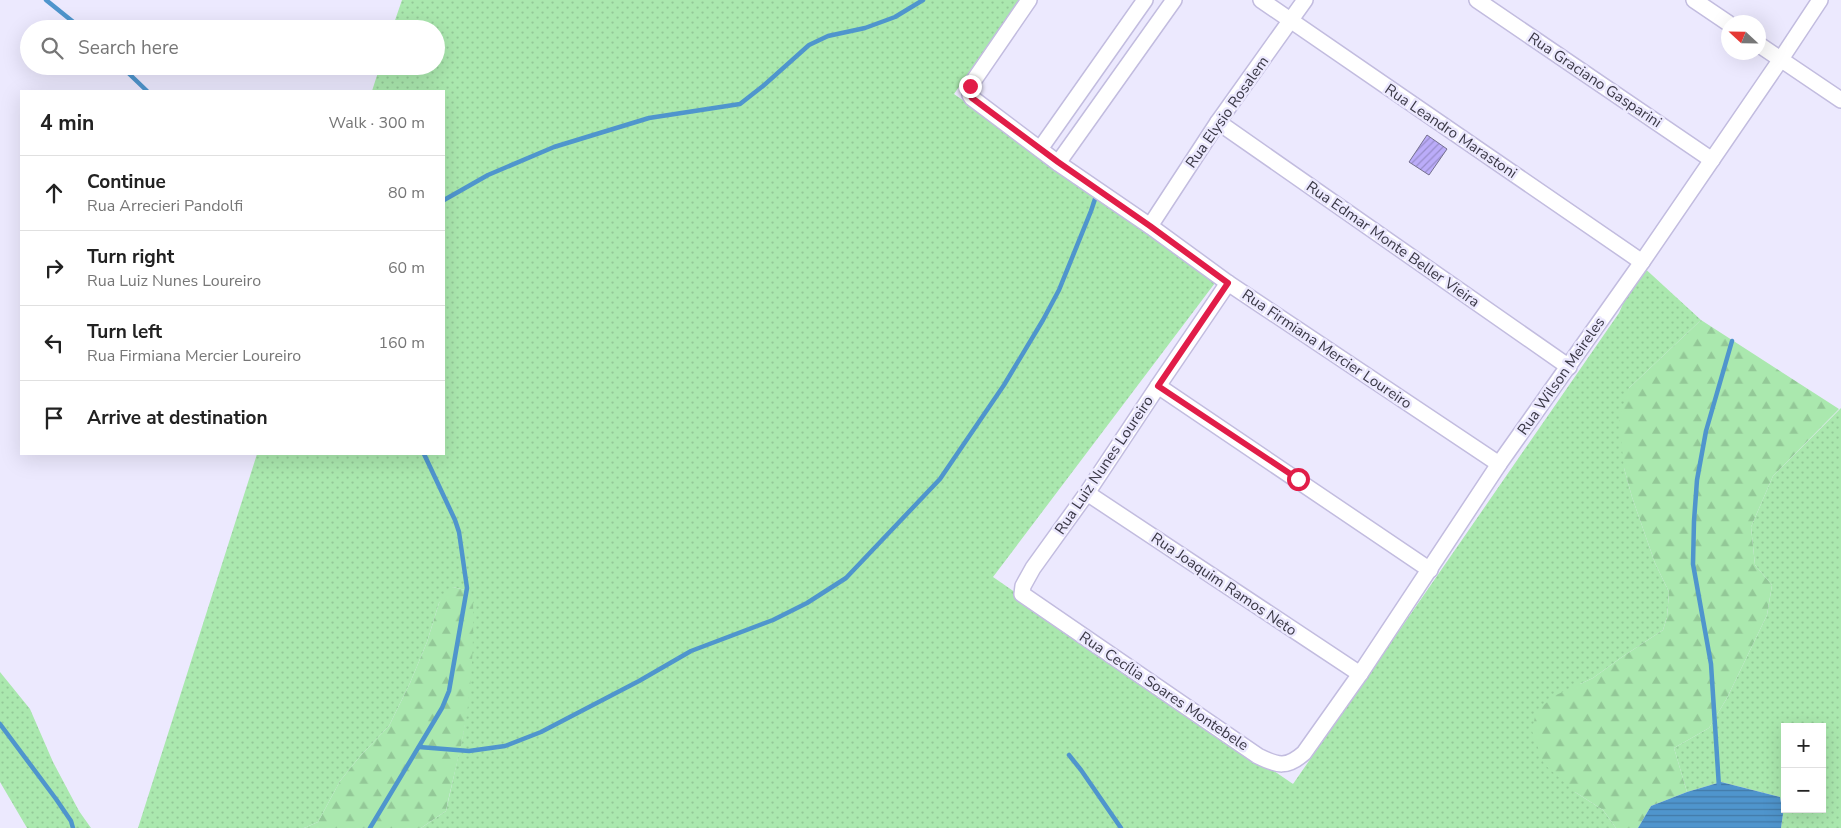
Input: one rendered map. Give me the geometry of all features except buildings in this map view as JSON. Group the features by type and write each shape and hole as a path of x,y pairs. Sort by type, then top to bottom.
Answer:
{"street":[{"name":"Rua Firmiana Mercier Loureiro","path":"1029,0 970,86 972,98 1040,149 1228,283 1499,464"},
{"path":"1040,149 1146,0"},
{"path":"1058,162 1174,0"},
{"name":"Rua Leandro Marastoni","path":"1261,0 1642,262"},
{"name":"Rua Elysio Rosalem","path":"1150,226 1218,122 1305,0"},
{"name":"Rua Graciano Gasparini","path":"1477,0 1712,160"},
{"path":"1694,0 1721,18"},
{"name":"Rua Wilson Meireles","path":"1304,753 1360,674 1499,464 1642,262 1820,0"},
{"path":"1112,48 1130,63"},
{"path":"1766,49 1841,100"},
{"name":"Rua Edmar Monte Beller Vieira","path":"1218,122 1568,367"},
{"name":"Rua Luiz Nunes Loureiro","path":"1027,598 1022,594 1022,586 1033,568 1087,494 1228,283"},
{"path":"1158,386 1430,570"},
{"name":"Rua Joaquim Ramos Neto","path":"1087,494 1360,674"},
{"name":"Rua Cecília Soares Montebele","path":"1027,598 1258,756 1270,762 1286,764 1293,762 1304,753"}],"green space":[{"path":"402,0 1019,0 954,94 1218,279 993,577 1293,784 1619,313 1640,264 1701,320 1629,388 1624,468 1655,563 1669,592 1667,617 1663,630 1593,678 1580,684 1575,792 1603,810 1616,828 421,828 446,811 463,735 467,707 465,590 453,587 439,603 427,642 389,726 361,755 340,781 318,822 304,828 138,828 257,455 445,455 445,90 372,90 377,75 445,75 445,20 395,20"},
{"path":"1701,320 1839,409 1773,476 1751,527 1755,565 1772,585 1767,615 1727,698 1709,728 1674,748 1687,792 1651,806 1638,828 1616,828 1603,810 1575,792 1544,764 1532,731 1536,712 1554,696 1593,678 1663,630 1667,617 1669,592 1655,563 1632,497 1624,468 1619,418 1629,388"},
{"path":"1841,408 1841,828 1781,828 1783,813 1826,813 1826,723 1781,723 1781,803 1780,797 1721,782 1687,792 1674,748 1709,728 1727,698 1767,615 1772,585 1755,565 1751,527 1773,476"},
{"path":"453,587 465,590 473,597 473,649 466,719 446,811 421,828 304,828 318,822 340,781 361,755 389,726 427,642 439,603 448,589"},
{"path":"0,672 30,709 53,762 79,811 91,828 27,828 0,782"}],"water":[{"path":"1721,782 1780,797 1781,813 1783,814 1781,828 1638,828 1651,806 1687,792"}],"waterway":[{"path":"46,0 71,20"},
{"path":"445,199 488,175 554,147 649,118 740,104 809,45 828,36 865,28 895,17 923,0"},
{"path":"130,75 146,90"},
{"path":"419,747 469,751 505,746 541,732 639,681 691,651 773,620 807,603 846,578 940,479 1004,385 1059,290 1095,199"},
{"path":"1719,787 1711,664 1693,564 1694,521 1697,480 1706,431 1732,341"},
{"path":"370,828 442,708 449,691 467,588 459,532 424,455"},
{"path":"0,724 56,799 71,821 73,828"},
{"path":"1069,755 1121,828"}],"route":[{"path":"970,86 969,91 972,98 1058,162 1228,283 1158,386 1298,479"}]}
